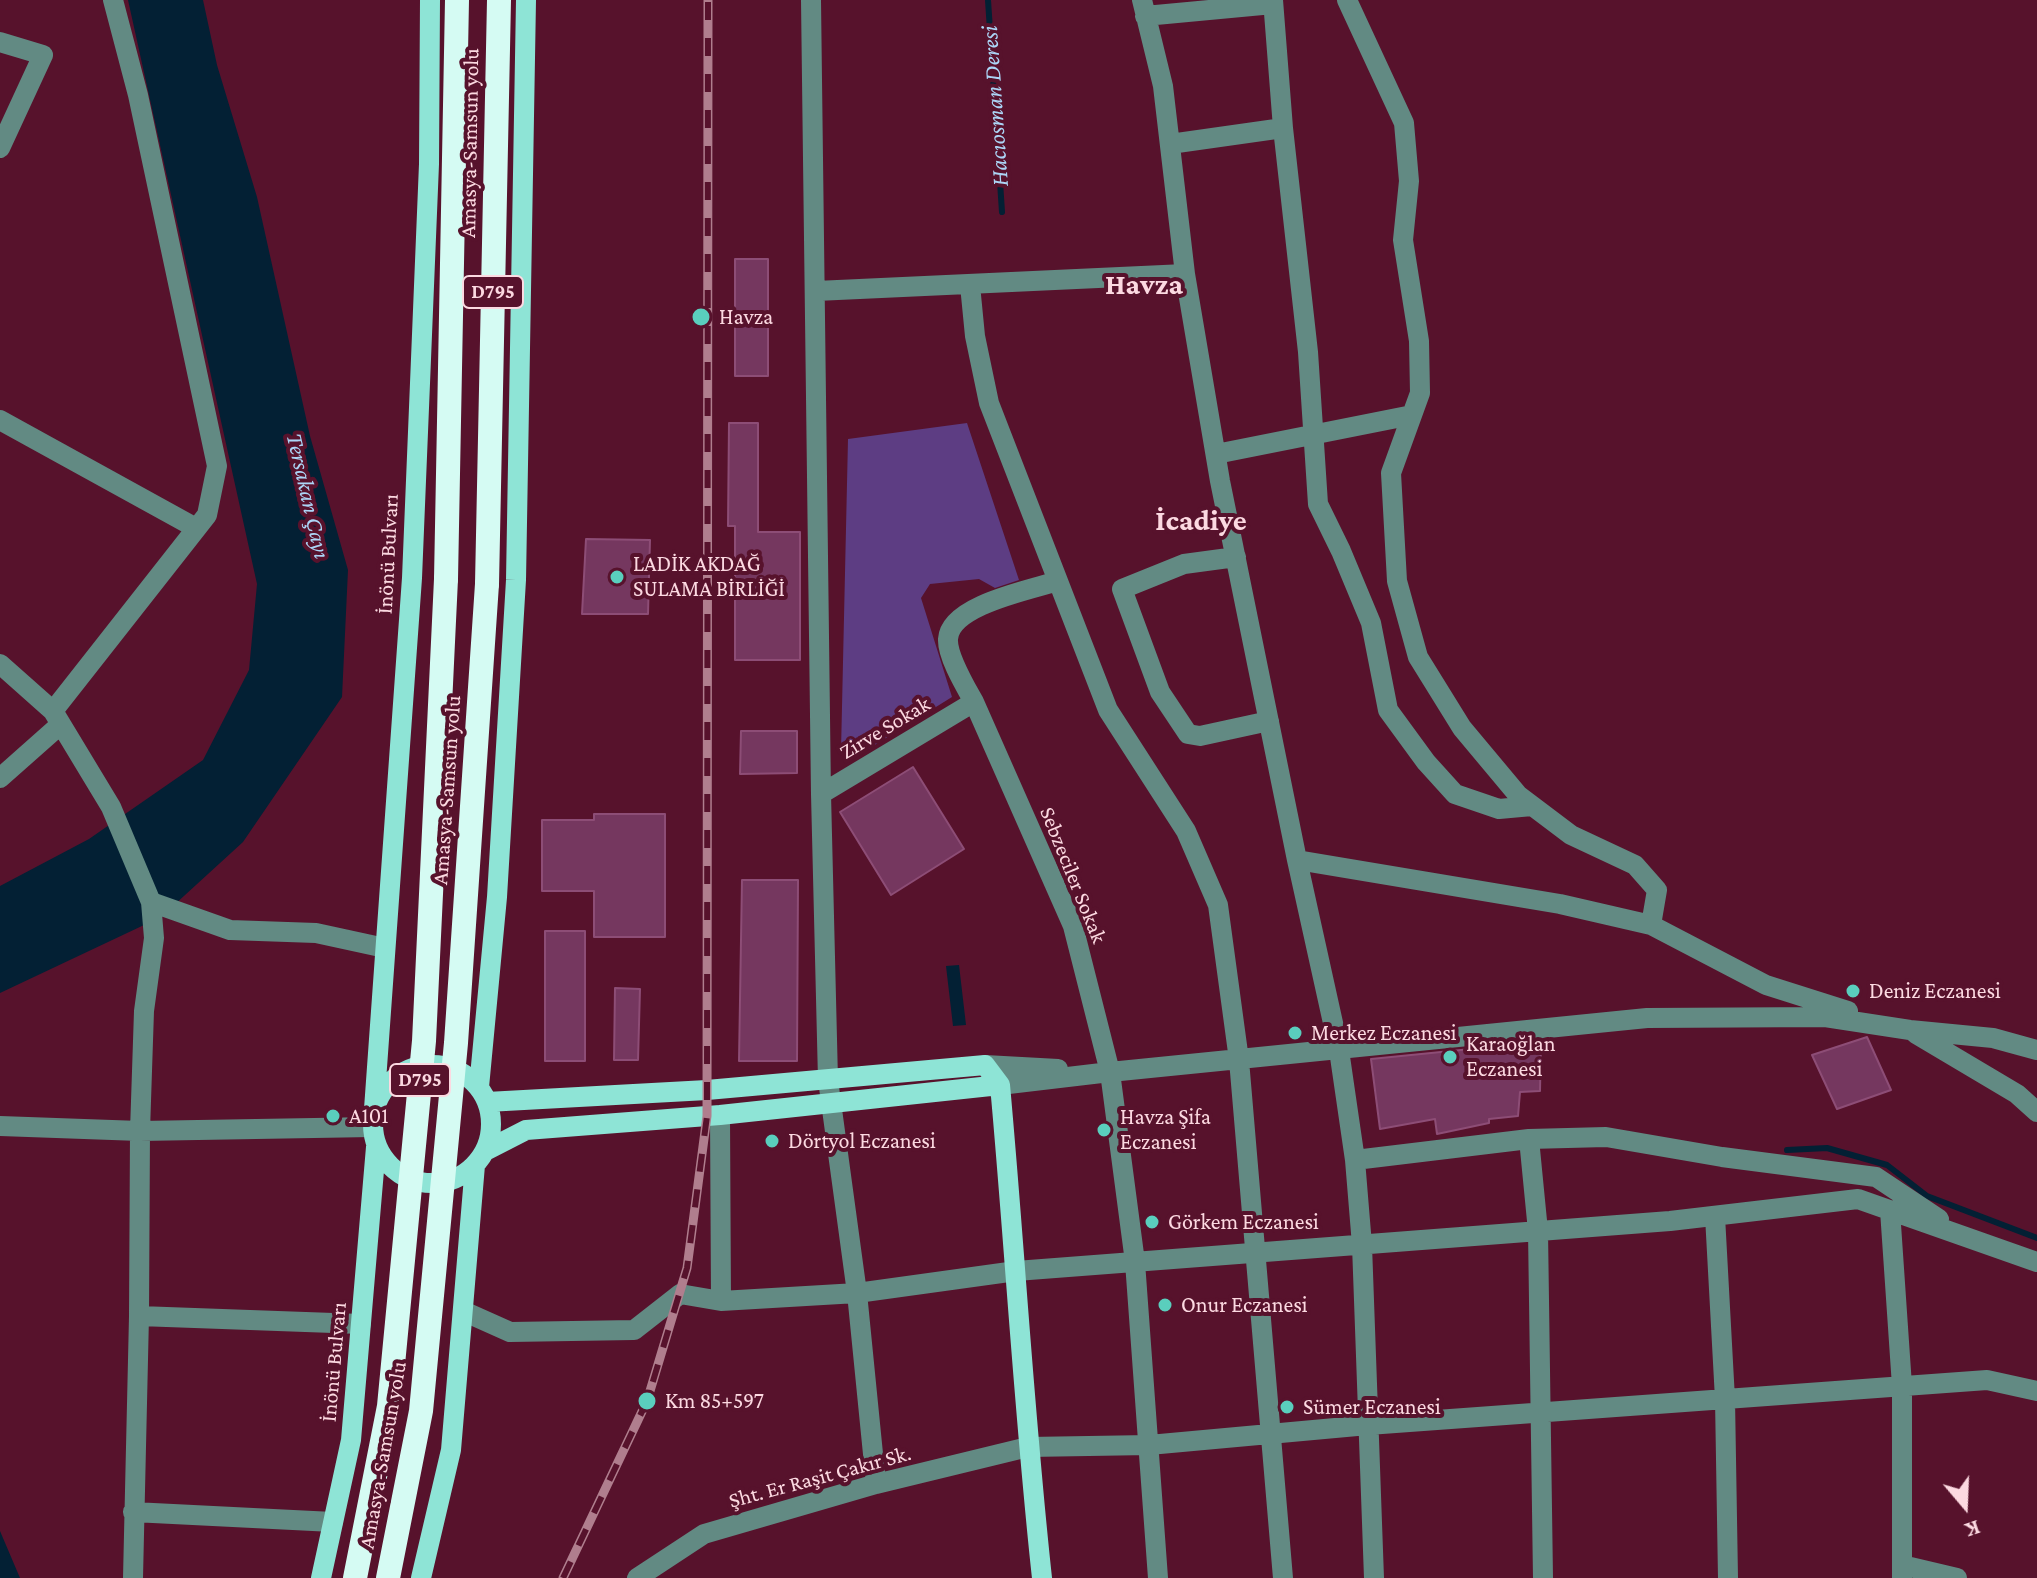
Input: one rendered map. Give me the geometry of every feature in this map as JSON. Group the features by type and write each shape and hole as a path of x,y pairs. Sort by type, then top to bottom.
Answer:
{"highway":[{"name":"Amasya-Samsun yolu","path":"355,1578 389,1406 423,1057 446,579 457,0"},
{"name":"Amasya-Samsun yolu","path":"388,1578 421,1411 456,1043 487,584 499,0"}],"main road":[{"name":"İnönü Bulvarı","path":"321,1578 351,1440 361,1324 412,578 429,164 430,0"},
{"path":"421,1578 451,1450 480,1158 491,1126 483,1094 516,580 526,0"},
{"path":"1000,1085 720,1115 526,1130 480,1158 459,1177 441,1183 421,1183 402,1176 387,1164 374,1128 381,1091 394,1077 411,1068 429,1064 448,1066 465,1074 483,1094 692,1091 985,1065 1000,1085 1028,1447 1042,1578"}],"street":[{"path":"0,778 57,717 207,515 217,466 138,95 113,0"},
{"path":"811,0 821,794 828,1080 857,1293 876,1484"},
{"path":"1347,0 1404,123 1409,181 1403,240 1419,341 1420,393 1391,473 1397,581 1418,657 1462,728 1518,795 1571,835 1635,865 1657,890 1651,925"},
{"path":"1374,1578 1362,1245 1355,1160 1339,1050 1297,860 1216,454 1185,274 1163,86 1144,8 1273,2 1283,128 1308,352 1318,504 1371,623 1388,710 1426,762 1455,794 1499,809 1532,806"},
{"path":"0,42 43,55 0,148"},
{"path":"1170,144 1283,128"},
{"path":"816,291 1185,274"},
{"path":"970,285 975,336 989,403 1108,710 1186,831 1218,905 1239,1060 1283,1578"},
{"path":"1216,454 1412,415"},
{"path":"0,420 196,528"},
{"path":"1236,557 1184,564 1122,589 1160,692 1188,734 1200,736 1269,721"},
{"name":"Sebzeciler Sokak","path":"1058,581 969,610 952,624 948,641 960,676 1073,926 1110,1072 1135,1262 1158,1578"},
{"path":"0,664 57,717 111,807 151,902 154,938 144,1011 140,1131 133,1578"},
{"name":"Zirve Sokak","path":"821,794 974,702"},
{"path":"1297,860 1560,904 1651,925 1766,985 1910,1030 2017,1094 2037,1112"},
{"path":"151,902 230,930 316,933 385,948"},
{"path":"1000,1085 1647,1018 1825,1017 1993,1038 2037,1050"},
{"path":"985,1065 1110,1072"},
{"path":"720,1115 721,1301"},
{"path":"0,1126 140,1131 374,1128"},
{"path":"1355,1160 1529,1139 1606,1137 1722,1157 1876,1177 1966,1236"},
{"path":"1529,1139 1538,1231 1543,1578"},
{"path":"463,1311 510,1332 634,1330 680,1294 721,1301 857,1293 1016,1271 1715,1216 1858,1199 2037,1262"},
{"path":"1890,1210 1902,1386 1902,1571 1957,1578"},
{"path":"1715,1216 1725,1399 1728,1578"},
{"path":"139,1316 361,1324"},
{"name":"Şht. Er Raşit Çakır Sk.","path":"637,1578 704,1534 876,1484 1028,1447 1149,1445 1368,1425 1987,1380 2037,1391"},
{"path":"133,1512 333,1522"}],"shaded area":[{"path":"967,423 1019,580 995,588 979,579 930,584 921,598 952,697 865,751 841,751 848,439"}],"water":[{"name":"Tersakan Çayı","path":"128,0 203,0 217,65 257,197 310,436 348,570 342,697 243,842 161,917 0,993 0,886 89,839 203,760 249,670 257,584"},
{"path":"959,965 966,1025 953,1026 946,966"},
{"path":"0,1531 20,1578 0,1578"}],"building":[{"path":"735,259 768,259 768,376 735,376"},
{"path":"729,423 758,423 758,532 800,532 800,660 735,660 735,526 728,526"},
{"name":"LADİK AKDAĞ SULAMA BİRLİĞİ","path":"586,539 650,540 648,614 582,614"},
{"path":"741,731 797,731 797,773 740,774"},
{"path":"913,767 964,849 891,895 840,812"},
{"path":"594,814 665,814 665,937 594,937 594,891 542,891 542,820 594,820"},
{"path":"742,880 798,880 797,1061 739,1061"},
{"path":"545,931 585,931 585,1061 545,1061"},
{"path":"615,988 640,989 638,1060 614,1060"},
{"path":"1867,1037 1891,1090 1837,1109 1812,1055"},
{"path":"1541,1042 1540,1091 1520,1092 1518,1116 1489,1119 1489,1123 1437,1134 1435,1119 1380,1129 1371,1059"}],"waterway":[{"name":"Hacıosman Deresi","path":"988,0 1002,212"},
{"name":"Hacıosman Deresi","path":"1787,1150 1827,1148 1887,1165 1927,1196 2037,1238"}],"railway":[{"path":"563,1578 647,1401 687,1268 707,1116 708,0"}],"place":[{"name":"Havza","path":"701,317"},
{"name":"LADİK AKDAĞ SULAMA BİRLİĞİ","path":"617,577"},
{"name":"Deniz Eczanesi","path":"1853,991"},
{"name":"Merkez Eczanesi","path":"1295,1033"},
{"name":"Karaoğlan Eczanesi","path":"1450,1057"},
{"name":"A101","path":"333,1116"},
{"name":"Havza Şifa Eczanesi","path":"1104,1130"},
{"name":"Dörtyol Eczanesi","path":"772,1141"},
{"name":"Görkem Eczanesi","path":"1152,1222"},
{"name":"Onur Eczanesi","path":"1165,1305"},
{"name":"Km 85+597","path":"647,1401"},
{"name":"Sümer Eczanesi","path":"1287,1407"}],"district":[{"name":"Havza","path":"1144,285"},
{"name":"İcadiye","path":"1201,521"}]}
